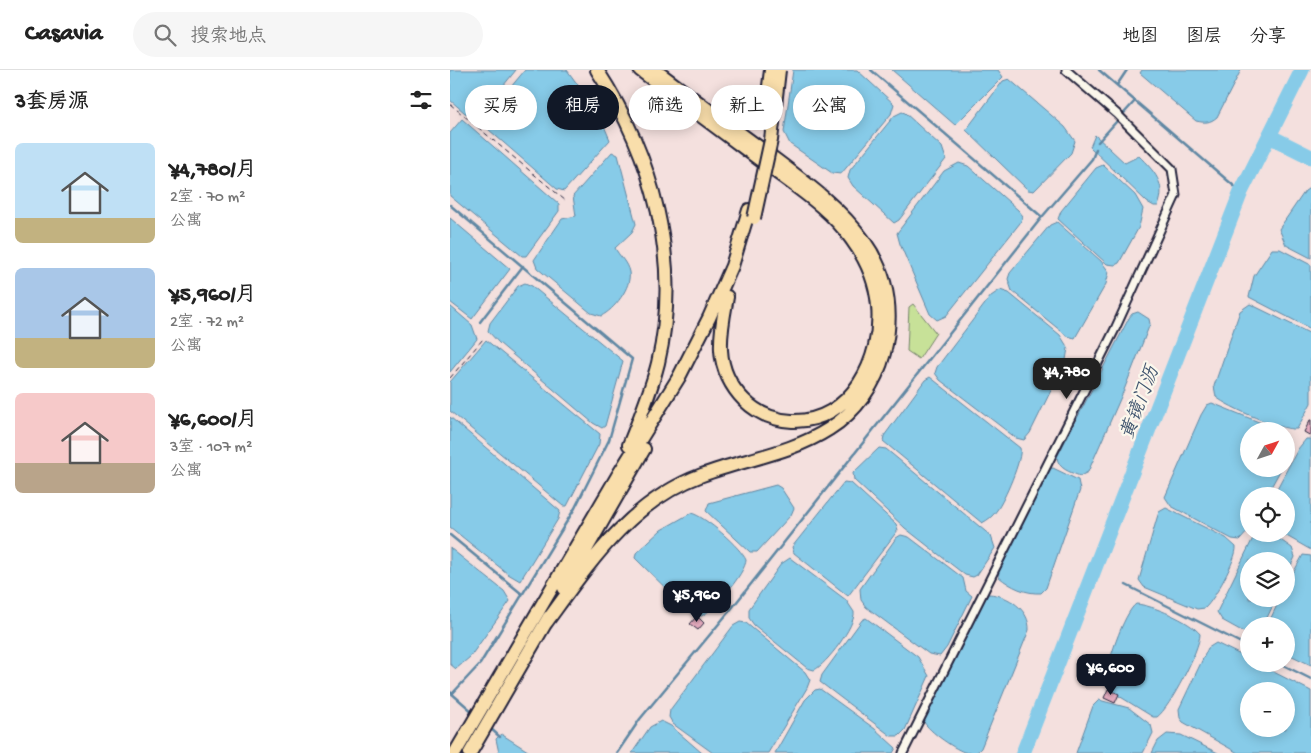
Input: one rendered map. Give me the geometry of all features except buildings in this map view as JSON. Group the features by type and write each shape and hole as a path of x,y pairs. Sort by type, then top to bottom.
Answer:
{"highway":[{"path":"597,70 622,111 642,154 655,200 664,245 665,326 658,363 646,403 617,477"},
{"path":"640,70 824,210 851,238 865,259 874,282 878,306 878,330 873,355 854,392 839,406 825,415 810,420 785,421 767,416 750,406 737,393 727,375 721,351 727,297"},
{"path":"545,624 614,533 642,509 670,491 700,476 808,442 831,428 852,411 868,391 881,364 888,337 889,308 884,281 874,254 858,229 810,186 655,70"},
{"path":"455,753 617,477 682,379 732,266 749,210 766,119 771,70"},
{"path":"470,753 545,624 573,569 727,297 754,218 770,140 779,70"}],"street":[{"path":"903,753 1115,329 1176,195 1172,169 1117,114 1066,70"}],"path":[{"path":"450,104 566,201"},
{"path":"450,378 483,339"}],"green space":[{"path":"913,304 936,333 919,359 907,351 909,307"}],"water":[{"path":"450,70 516,70 504,85 465,85 465,113 450,100"},
{"path":"525,70 567,70 578,85 547,85 547,130 606,130 610,140 564,191 557,189 489,130 537,130 537,85 513,85"},
{"path":"793,70 857,70 894,104 891,114 841,174 832,173 790,144 784,132"},
{"path":"892,70 998,70 1003,77 955,125"},
{"path":"1142,70 1241,70 1217,117 1205,122 1196,121 1140,73"},
{"path":"1009,79 1065,127 1075,141 1071,153 1034,191 1028,190 966,130 1003,81"},
{"path":"902,112 942,147 946,159 899,220 894,223 853,186 848,178 850,170 894,116"},
{"path":"462,119 465,122 465,130 475,130 559,204 559,211 526,256 522,256 450,196 450,133"},
{"path":"1095,135 1125,163 1139,156 1150,167 1160,184 1161,191 1158,206 1147,202 1090,147"},
{"path":"612,152 618,155 636,224 632,232 615,248 628,268 628,284 621,297 611,309 601,316 591,313 537,268 534,260 562,219 576,216 573,196"},
{"path":"959,163 968,166 1023,216 1020,223 946,316 937,320 930,314 897,233 944,171"},
{"path":"1103,165 1135,195 1143,209 1139,227 1119,263 1115,265 1107,264 1058,219 1061,211 1096,168"},
{"path":"1311,187 1311,258 1286,245 1279,229 1305,191"},
{"path":"450,218 510,269 472,319 450,302"},
{"path":"1057,222 1101,261 1109,272 1106,284 1075,338 1067,336 1012,291 1008,279 1010,273 1050,225"},
{"path":"1272,249 1280,249 1311,265 1311,329 1249,297 1254,276"},
{"path":"525,283 532,286 623,361 605,426 602,428 593,423 499,343 488,331 490,323 518,286"},
{"path":"1000,290 1009,293 1060,335 1068,348 1066,360 1030,433 1024,440 1016,438 940,380 935,373 937,367 991,296"},
{"path":"1250,304 1311,334 1311,403 1297,429 1295,429 1295,422 1268,422 1232,407 1216,397 1214,386 1240,311"},
{"path":"450,306 472,325 477,339 450,372"},
{"path":"1138,312 1149,319 1150,324 1124,390 1088,472 1080,476 1062,467 1057,457 1129,318 1132,314"},
{"path":"486,340 600,434 599,444 567,506 563,506 450,411 450,382"},
{"path":"930,377 1020,448 1019,461 1004,498 994,514 982,523 883,441 884,436 925,380"},
{"path":"1212,403 1259,422 1240,422 1240,478 1276,478 1271,487 1240,487 1240,540 1232,539 1171,506 1165,497 1207,405"},
{"path":"450,417 560,511 558,519 520,581 508,574 450,527"},
{"path":"1306,439 1311,439 1311,550 1295,541 1295,487 1278,487 1283,478 1295,478 1295,455"},
{"path":"879,448 886,449 991,536 995,548 977,575 973,577 965,575 905,528 854,480 853,473"},
{"path":"1053,468 1078,480 1080,490 1046,588 1041,593 1030,592 1014,587 1004,581 999,577 998,569 1048,469"},
{"path":"844,482 851,483 896,524 898,530 848,596 794,553 792,547"},
{"path":"776,485 781,488 794,508 791,515 757,552 750,552 706,511 709,503"},
{"path":"1166,508 1226,538 1236,547 1233,560 1224,579 1205,608 1197,609 1144,587 1139,580 1159,512"},
{"path":"691,513 705,520 722,533 746,560 741,573 728,591 713,607 701,616 692,614 635,558 636,553 661,530"},
{"path":"901,535 909,537 963,578 966,591 972,596 947,647 940,656 929,654 866,607 861,600 860,589 896,538"},
{"path":"1251,542 1283,542 1292,548 1293,552 1246,552"},
{"path":"450,548 504,591 510,601 470,657 456,669 450,664"},
{"path":"1303,555 1311,556 1311,665 1295,657 1295,617 1271,617 1276,607 1295,607 1295,570"},
{"path":"790,558 846,600 854,612 850,626 839,644 826,661 814,670 807,668 754,625 749,618 749,609 781,564"},
{"path":"1240,565 1240,607 1272,607 1267,617 1240,617 1240,630 1222,620 1217,612"},
{"path":"985,595 1003,597 1022,610 1026,616 1029,630 981,748 976,753 967,753 953,747 940,738 928,727 922,718"},
{"path":"1136,604 1170,614 1188,624 1200,634 1199,642 1183,678 1163,711 1157,717 1153,717 1111,691 1106,683 1116,641 1126,618"},
{"path":"866,618 918,657 929,676 905,730 899,736 891,736 820,682 822,675 862,620"},
{"path":"740,622 746,623 805,672 810,680 768,753 713,753 673,724 669,717 670,710 733,626"},
{"path":"1216,643 1240,655 1240,672 1274,672 1293,682 1240,682 1240,737 1295,737 1295,683 1311,691 1311,753 1238,753 1183,722 1180,718 1179,709 1208,648"},
{"path":"820,689 875,729 896,748 893,753 775,753 805,700 815,690"},
{"path":"1099,700 1129,708 1151,725 1153,733 1143,753 1076,753 1093,706"},
{"path":"661,721 671,726 702,753 632,753 650,727"},
{"path":"501,734 531,753 499,753 496,739"},
{"path":"1167,734 1181,735 1218,753 1152,753 1158,741"}],"waterway":[{"path":"871,70 1042,217"},
{"path":"1099,70 1241,192"},
{"path":"1117,85 1127,70"},
{"name":"黄镜门沥","path":"1023,753 1241,192 1302,70"},
{"path":"1098,142 1135,101"},
{"path":"1269,136 1311,157"},
{"path":"617,753 640,719 732,608 1042,217 1092,159 1096,149"},
{"path":"450,205 632,359 609,440 575,508 480,664 452,694"},
{"path":"480,322 523,266"},
{"path":"450,535 522,594"},
{"path":"1126,585 1240,642"},
{"path":"1295,671 1311,679"},
{"path":"450,692 474,713"},
{"path":"489,727 500,737"}]}
